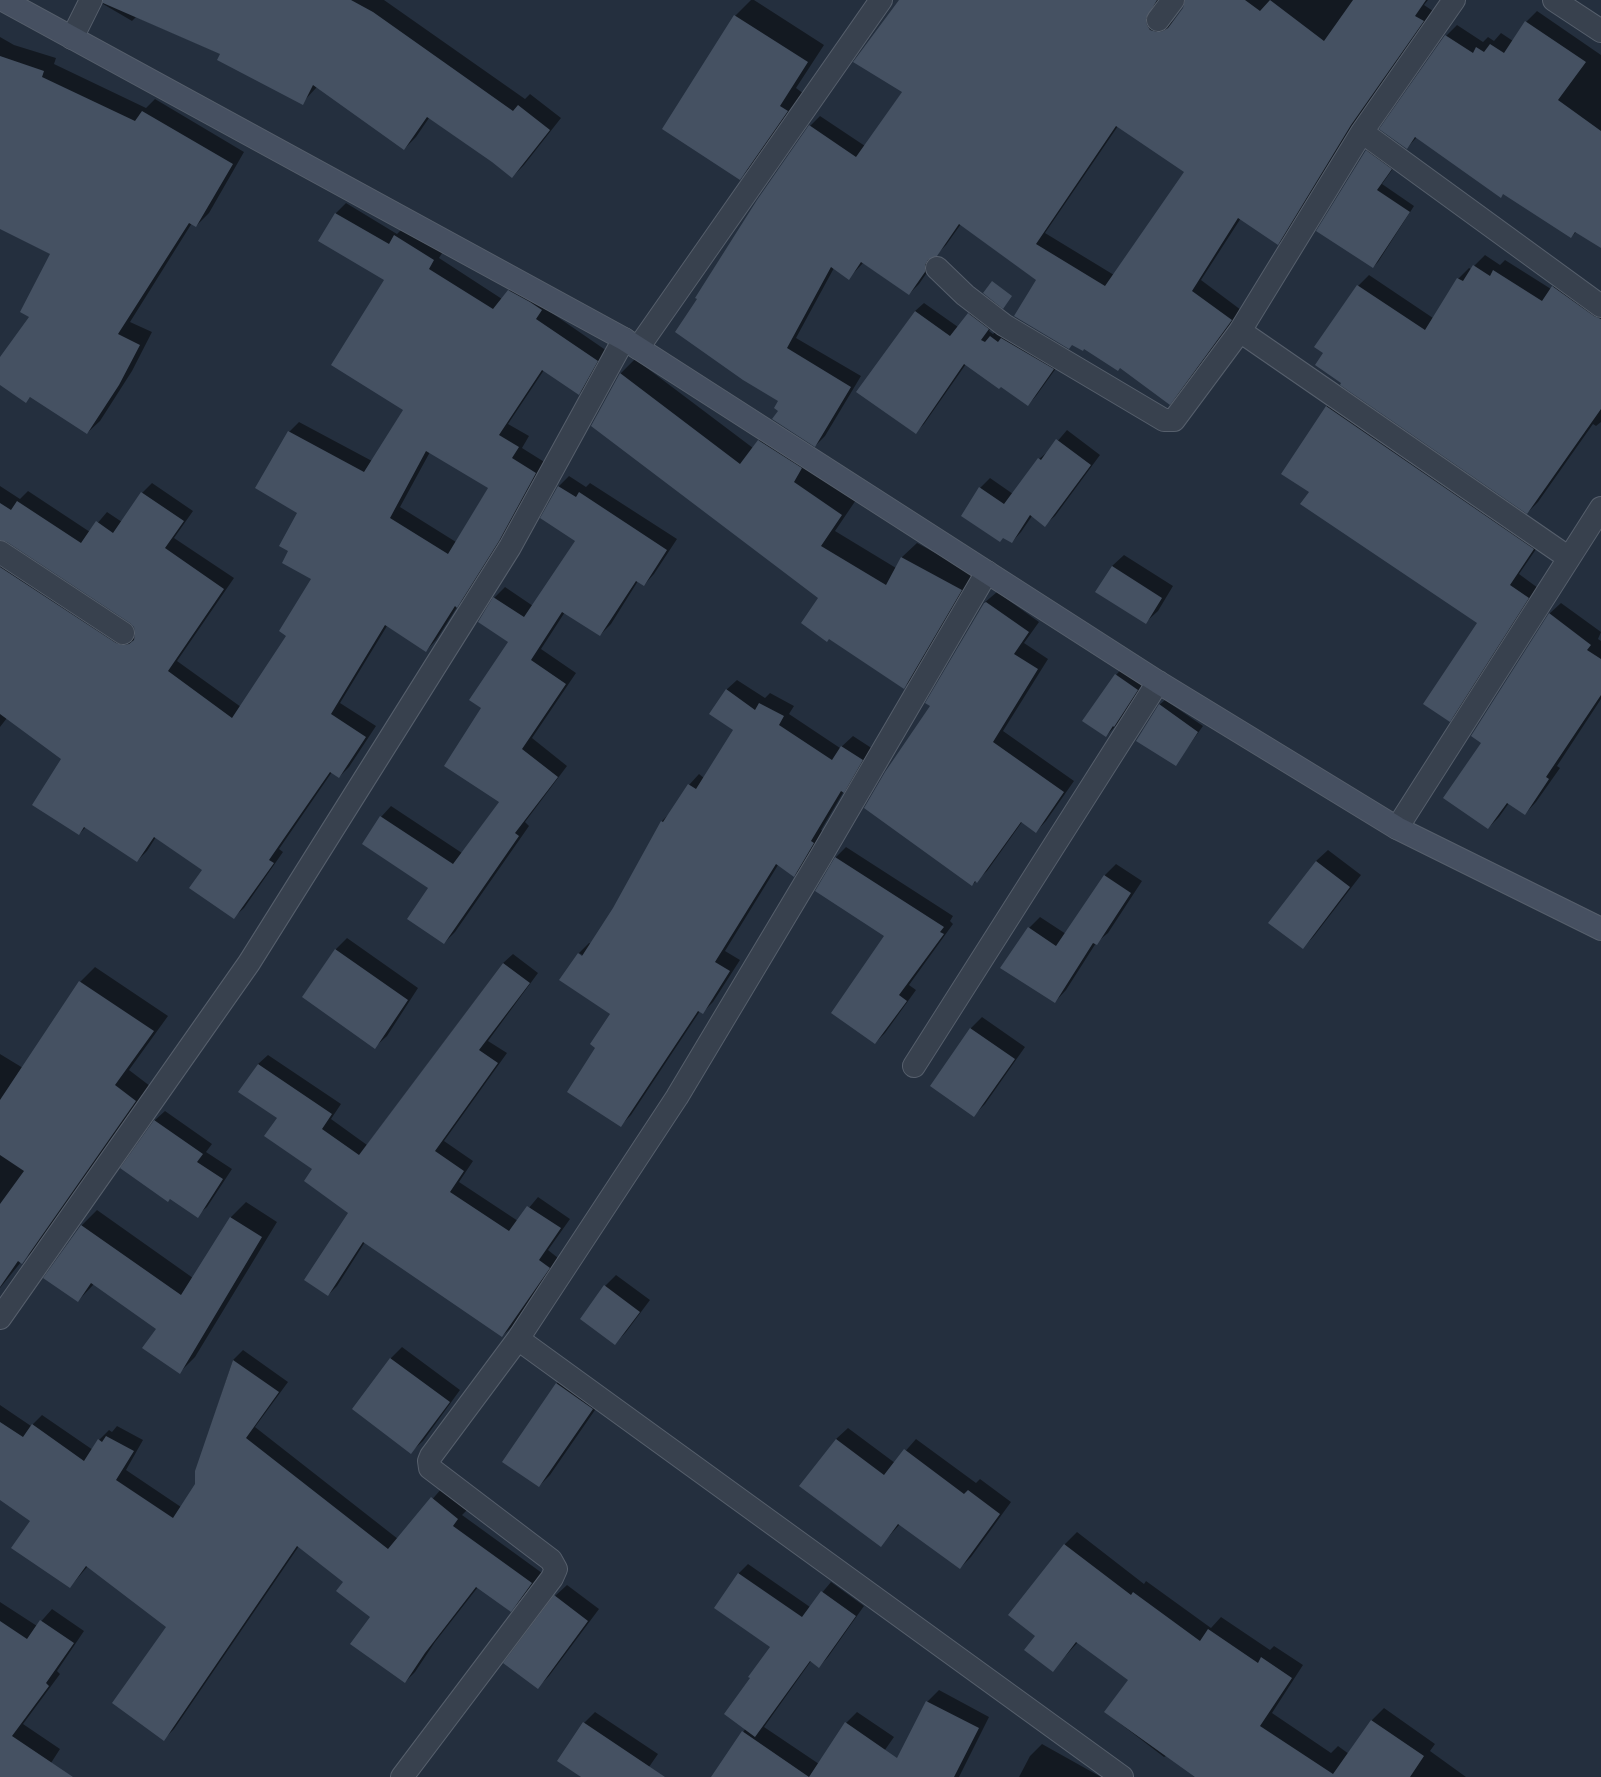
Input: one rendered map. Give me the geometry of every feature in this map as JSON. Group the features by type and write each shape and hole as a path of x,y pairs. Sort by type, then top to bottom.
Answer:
{"street":[{"path":"3,0 631,344 1158,682 1397,828 1601,928"},
{"path":"72,38 91,0"},
{"path":"0,1318 249,963 510,547 631,344 881,0"},
{"path":"1158,20 1173,0"},
{"path":"937,268 965,295 1004,325 1164,420 1174,420 1240,331 1362,132 1454,0"},
{"path":"1554,0 1601,31"},
{"path":"1362,132 1601,306"},
{"path":"1240,331 1569,558"},
{"path":"1397,828 1601,508"},
{"path":"0,552 123,633"},
{"path":"402,1777 552,1578 556,1569 551,1560 430,1468 429,1462 431,1456 518,1339 677,1097 816,864 987,572"},
{"path":"914,1066 1158,682"},
{"path":"518,1339 1122,1777"}],"building":[{"path":"103,0 351,0 373,12 513,111 518,105 550,130 512,178 492,162 427,117 404,150 313,85 303,105 217,60 220,54 103,3"},
{"path":"899,0 1157,0 1146,19 1150,30 1157,32 1168,28 1183,8 1185,0 1245,0 1260,11 1270,0 1324,41 1353,0 1426,0 1415,16 1424,21 1351,125 1278,245 1238,218 1192,291 1232,320 1170,405 1120,368 1118,371 1084,349 1083,351 1072,345 1069,349 1014,316 1036,280 959,224 937,256 928,260 925,265 925,272 909,295 861,262 849,280 831,267 787,348 851,387 815,447 772,419 778,411 774,408 778,401 743,380 675,332 697,299 695,298 757,200 809,125 856,157 902,92 853,62","holes":["1116,126 1184,172 1105,286 1036,244"]},
{"path":"734,15 808,62 780,106 788,111 740,180 662,129"},
{"path":"1525,21 1586,62 1558,100 1601,131 1601,248 1575,232 1571,238 1503,194 1501,198 1415,137 1407,149 1379,129 1445,35 1473,53 1476,47 1484,52 1490,44 1504,53"},
{"path":"0,56 44,71 42,77 135,121 142,111 233,164 196,227 189,223 118,334 140,345 119,385 87,434 30,397 26,403 0,385 0,357 29,317 20,312 50,254 0,229"},
{"path":"1366,150 1392,169 1377,190 1410,212 1373,268 1316,231"},
{"path":"335,213 389,244 394,235 434,260 429,269 493,309 508,290 530,302 542,310 536,319 598,361 579,395 542,370 499,435 519,447 512,458 536,473 499,541 457,608 455,606 426,652 385,625 331,714 366,737 339,778 330,772 269,860 274,863 234,919 189,888 202,870 154,837 137,862 84,827 79,835 32,805 61,759 0,714 0,567 116,643 123,645 129,644 134,640 135,633 134,627 130,623 7,542 0,540 0,503 11,510 17,501 81,543 96,521 113,533 141,492 184,521 165,548 224,589 168,671 232,718 286,636 279,631 311,579 282,563 288,551 279,546 297,513 255,488 288,431 364,472 403,410 331,365 384,280 318,241","holes":["426,451 488,488 448,554 390,518"]},
{"path":"1473,265 1490,276 1493,270 1542,301 1552,286 1594,316 1601,319 1601,409 1527,514 1340,385 1341,383 1315,365 1323,353 1314,347 1357,285 1425,330 1457,278 1463,281"},
{"path":"992,281 1012,296 1003,309 983,293"},
{"path":"915,311 950,336 968,313 989,329 981,340 985,342 990,336 998,342 1001,338 1054,369 1028,406 1001,387 999,389 964,364 916,434 856,392"},
{"path":"620,373 740,464 758,440 802,468 794,482 842,515 821,546 886,585 901,557 962,590 904,689 829,639 827,642 801,623 818,598 591,426"},
{"path":"1326,406 1534,549 1510,585 1529,598 1450,722 1423,704 1477,623 1300,504 1309,492 1281,474"},
{"path":"1056,439 1091,465 1045,527 1030,515 1012,543 1003,538 1000,542 961,516 979,487 1004,504 1038,458 1041,460"},
{"path":"558,486 576,497 579,492 667,550 644,586 636,581 600,636 562,612 531,660 566,684 522,749 558,777 515,833 519,836 444,944 407,919 428,888 362,844 380,816 453,864 499,802 444,766 481,708 469,700 508,642 478,622 493,597 524,617 575,541 540,518"},
{"path":"1112,566 1162,598 1146,624 1095,592"},
{"path":"986,602 1029,632 1014,654 1038,669 993,742 1064,792 1036,833 1021,822 977,883 975,881 972,886 864,808 885,772 930,706 925,703"},
{"path":"1549,613 1591,645 1587,650 1601,659 1601,695 1546,777 1549,779 1525,815 1507,803 1488,829 1443,798 1481,743 1471,736"},
{"path":"1115,674 1138,690 1106,737 1082,721"},
{"path":"726,689 755,710 759,703 784,716 779,725 832,760 841,746 863,760 844,793 841,791 811,841 814,843 794,877 776,864 715,962 730,971 703,1014 698,1011 621,1127 567,1092 595,1048 590,1044 610,1014 559,980 578,953 582,956 613,908 661,821 663,822 688,784 696,789 733,730 709,714"},
{"path":"1159,704 1198,732 1176,766 1136,741"},
{"path":"835,857 944,927 940,932 944,934 899,995 907,1001 875,1044 831,1013 884,936 815,891"},
{"path":"1316,861 1350,887 1303,949 1268,923"},
{"path":"1104,875 1131,893 1097,945 1093,943 1055,1003 1000,968 1028,927 1056,946"},
{"path":"335,949 408,1000 375,1049 302,997"},
{"path":"503,963 530,983 479,1050 498,1063 435,1151 464,1171 450,1192 509,1231 527,1206 561,1228 539,1260 550,1268 502,1337 363,1242 328,1296 304,1280 348,1213 304,1181 312,1169 264,1136 277,1118 238,1092 258,1064 332,1114 322,1129 359,1155"},
{"path":"79,981 154,1031 115,1085 136,1101 22,1264 18,1261 0,1287 0,1204 24,1171 0,1155 0,1100"},
{"path":"970,1028 1015,1059 974,1117 930,1086"},
{"path":"154,1120 203,1154 197,1162 223,1179 198,1218 170,1199 168,1202 120,1168"},
{"path":"230,1217 262,1237 180,1374 142,1348 156,1329 91,1283 78,1302 43,1278 81,1225 181,1295"},
{"path":"604,1285 640,1312 615,1345 580,1319"},
{"path":"390,1358 450,1402 411,1454 352,1409"},
{"path":"233,1360 279,1392 246,1438 388,1549 431,1497 458,1519 453,1526 532,1583 511,1612 476,1587 425,1653 405,1683 350,1644 370,1617 336,1591 343,1582 297,1546 164,1741 112,1703 166,1627 86,1566 70,1588 11,1548 30,1521 0,1500 0,1422 23,1437 32,1424 84,1461 98,1439 102,1442 106,1436 134,1451 116,1480 173,1518 195,1484 195,1471"},
{"path":"556,1383 593,1409 539,1487 502,1462"},
{"path":"836,1439 884,1475 904,1449 964,1494 968,1490 1000,1514 960,1569 898,1524 881,1547 799,1486"},
{"path":"1064,1544 1131,1595 1133,1592 1200,1641 1208,1629 1258,1663 1261,1657 1292,1678 1260,1726 1333,1774 1371,1720 1424,1756 1410,1777 1195,1777 1104,1712 1128,1680 1076,1642 1053,1672 1024,1650 1035,1636 1008,1615"},
{"path":"738,1573 802,1617 821,1591 856,1616 819,1668 810,1661 755,1737 724,1714 770,1647 714,1608"},
{"path":"554,1595 588,1621 538,1689 503,1663"},
{"path":"40,1620 74,1643 46,1683 49,1686 12,1736 73,1777 0,1777 0,1621 27,1639"},
{"path":"926,1701 979,1728 954,1777 809,1777 845,1722 897,1758"},
{"path":"583,1722 665,1777 581,1777 557,1761"},
{"path":"742,1731 809,1777 711,1777"}]}
